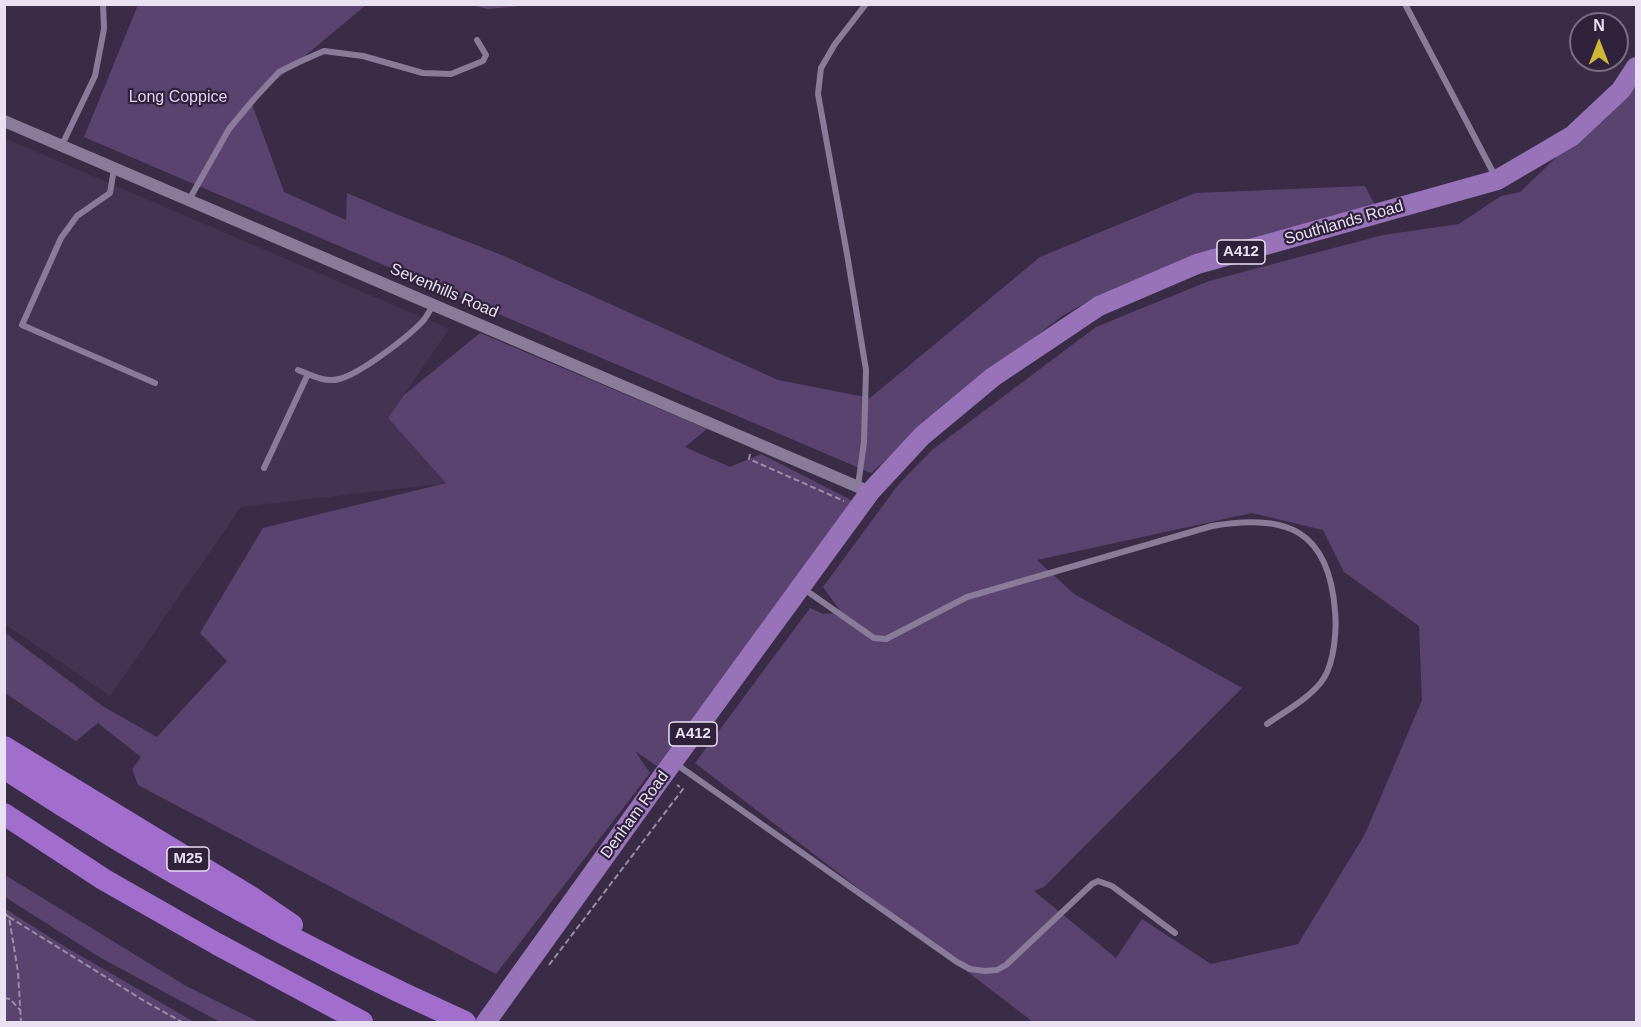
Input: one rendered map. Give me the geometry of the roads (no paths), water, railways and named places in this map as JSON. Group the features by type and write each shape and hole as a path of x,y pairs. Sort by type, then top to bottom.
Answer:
{"highway":[{"name":"M25","path":"4,747 254,899 368,978"},
{"name":"M25","path":"4,757 94,827"},
{"name":"M25","path":"4,768 94,827 242,913 368,978 465,1023"},
{"path":"4,814 103,879 362,1023"}],"main road":[{"name":"Southlands Road","path":"864,489 922,436 993,377 1099,306 1197,264 1497,180 1572,136 1621,90 1636,67"},
{"name":"Denham Road","path":"486,1023 801,587 864,489"}],"street":[{"name":"Sevenhills Road","path":"4,121 864,489"}],"lane":[{"path":"62,145 95,76 104,29 103,4"},
{"path":"864,489 866,370 848,254 818,94 821,68 835,44 866,4"},
{"path":"1405,4 1497,180"},
{"path":"188,200 229,129 279,72 324,51 363,56 423,73 451,74 483,61 486,55 477,40"},
{"path":"114,168 110,193 77,216 61,238 22,325 155,383"},
{"path":"298,370 323,380 338,380 353,373 373,361 423,321 433,304"},
{"path":"264,468 308,374"},
{"path":"801,587 874,638 886,639 967,597 1201,529 1233,522 1283,526 1301,533 1315,544 1326,562 1334,589 1336,617 1334,645 1325,677 1312,691 1267,724"},
{"path":"673,762 920,937 970,969 997,970 1006,965 1092,884 1098,881 1112,886 1175,933"}],"park label":[{"name":"Long Coppice","path":"178,98"}]}
